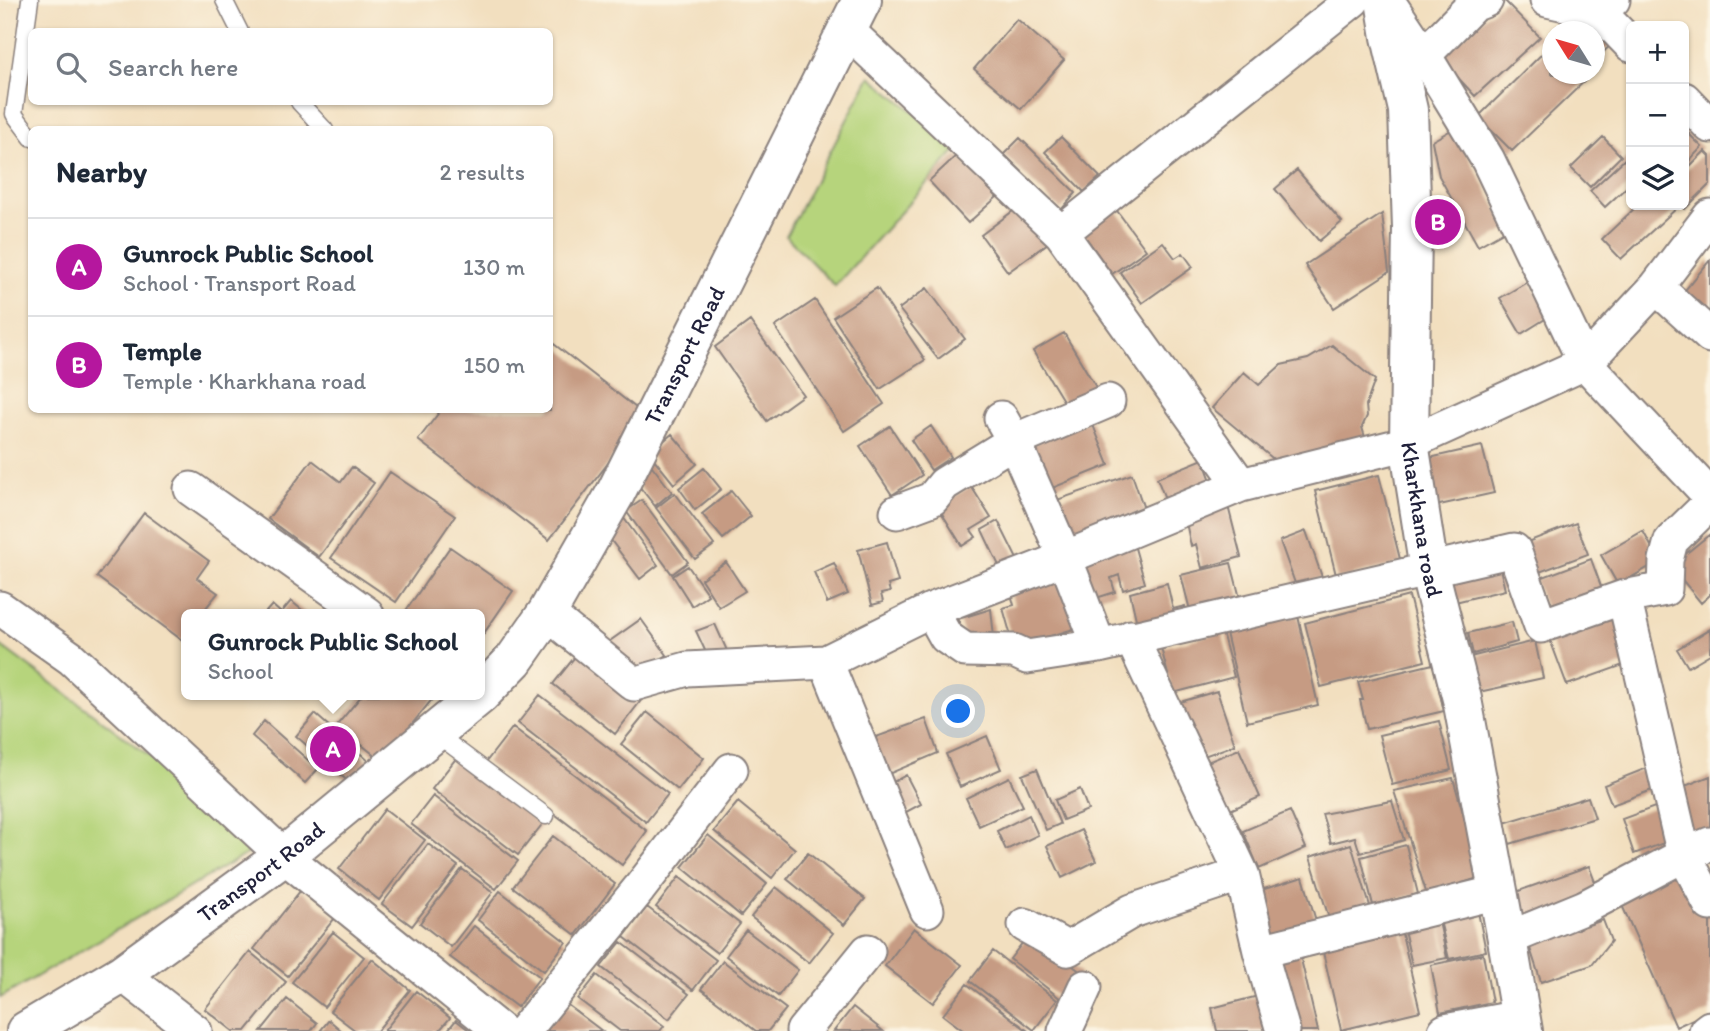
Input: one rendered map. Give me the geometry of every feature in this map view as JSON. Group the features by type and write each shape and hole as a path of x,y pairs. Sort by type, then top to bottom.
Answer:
{"street":[{"path":"1061,233 1353,0"},
{"path":"1386,0 1424,55 1488,160 1585,363 1710,496"},
{"name":"Kharkhana road","path":"1386,0 1391,37 1408,110 1412,228 1409,443 1429,570 1462,699 1521,1024"},
{"path":"1424,55 1473,5 1486,0"},
{"path":"1546,0 1605,5 1626,37"},
{"path":"855,15 1061,233 1241,485"},
{"name":"Transport Road","path":"485,689 514,660 547,613 615,494 855,15"},
{"path":"1689,104 1710,126"},
{"path":"547,613 634,684 687,669 826,662 931,610 1241,485 1409,443 1585,363 1656,288 1709,219"},
{"path":"1656,288 1710,336"},
{"path":"897,512 932,499 944,484 1008,430 1108,401"},
{"path":"1008,430 1065,558 1099,646"},
{"path":"191,489 360,609"},
{"path":"931,610 946,637 965,650 1014,651 1027,657 1099,646 1514,550 1541,626 1624,597 1665,589 1666,559 1671,541 1710,503"},
{"path":"1624,597 1697,849 1710,904"},
{"path":"0,608 71,658 284,856 501,1031"},
{"path":"1131,637 1242,874 1283,1031"},
{"path":"826,662 927,910"},
{"name":"Transport Road","path":"26,1031 122,974 284,856 473,700"},
{"path":"524,1031 731,770"},
{"path":"1507,939 1585,907 1697,849"},
{"path":"1025,925 1068,949 1132,911 1242,874"},
{"path":"1260,951 1498,892"},
{"path":"803,1031 868,951"},
{"path":"122,974 195,1031"},
{"path":"1065,1031 1085,987"},
{"path":"1445,1031 1521,1024"}],"lane":[{"path":"28,133 14,114 30,0"},
{"path":"225,0 238,28"},
{"path":"302,105 321,126"},
{"path":"435,733 545,816"}],"green space":[{"path":"870,76 958,148 835,286 786,236"},
{"path":"0,645 239,822 248,853 0,998"}],"building":[{"path":"1504,0 1540,37 1475,96 1440,58"},
{"path":"1017,19 1064,60 1021,109 974,69"},
{"path":"1605,31 1615,41 1605,51"},
{"path":"1542,54 1542,84 1582,84 1512,151 1478,117"},
{"path":"1453,129 1508,229 1478,246 1439,176 1432,141"},
{"path":"1689,134 1702,147 1689,161"},
{"path":"1061,137 1100,177 1084,192 1045,152"},
{"path":"1603,137 1621,156 1590,187 1571,168"},
{"path":"1020,138 1076,193 1061,210 1004,154"},
{"path":"1705,151 1710,156 1710,184 1689,205 1689,167"},
{"path":"957,155 997,197 968,223 929,181"},
{"path":"1626,158 1626,188 1605,207 1590,191"},
{"path":"1297,170 1342,222 1319,241 1275,189"},
{"path":"1112,204 1146,250 1112,274 1079,228"},
{"path":"1021,205 1048,243 1008,272 981,235"},
{"path":"1633,210 1675,210 1621,259 1602,239"},
{"path":"1382,214 1389,272 1334,308 1305,265"},
{"path":"1163,242 1175,258 1183,253 1193,267 1142,303 1120,272"},
{"path":"1710,260 1710,319 1681,295"},
{"path":"1529,281 1550,316 1521,334 1500,298"},
{"path":"877,288 925,360 880,389 833,317"},
{"path":"927,288 965,339 938,359 899,309"},
{"path":"815,300 884,404 844,431 775,327"},
{"path":"750,321 803,395 767,421 715,347"},
{"path":"1064,333 1097,389 1067,407 1033,351"},
{"path":"553,343 645,415 549,540 418,440 439,413 553,413"},
{"path":"1332,345 1375,380 1362,427 1366,441 1283,467 1212,408 1244,372 1259,385 1281,365 1308,359"},
{"path":"1091,420 1109,465 1045,491 1027,446"},
{"path":"890,426 922,475 892,495 860,446"},
{"path":"931,426 951,457 931,470 911,440"},
{"path":"672,434 697,464 674,484 649,453"},
{"path":"1482,446 1494,493 1435,506 1425,459"},
{"path":"1203,459 1213,486 1167,504 1157,478"},
{"path":"312,460 341,482 352,467 374,483 319,557 268,519"},
{"path":"649,462 672,492 655,506 631,476"},
{"path":"704,468 721,489 695,510 679,488"},
{"path":"390,472 455,516 396,602 331,558"},
{"path":"1132,474 1145,512 1064,540 1051,502"},
{"path":"1379,475 1401,563 1337,579 1315,491"},
{"path":"971,486 991,518 971,530 976,537 962,546 938,507"},
{"path":"731,491 751,516 723,539 702,514"},
{"path":"675,493 714,545 695,559 656,508"},
{"path":"642,500 688,562 672,574 626,511"},
{"path":"1227,502 1241,557 1202,568 1196,544 1191,546 1184,513"},
{"path":"144,513 209,561 197,578 218,593 205,609 181,609 181,639 97,577"},
{"path":"623,517 658,565 640,579 604,531"},
{"path":"998,521 1018,561 1001,570 982,530"},
{"path":"1576,523 1588,554 1534,574 1522,544"},
{"path":"1306,531 1322,577 1296,586 1280,541"},
{"path":"1643,531 1659,561 1618,585 1601,555"},
{"path":"1710,534 1710,595 1701,603 1671,566"},
{"path":"1133,541 1145,583 1123,590 1119,575 1111,578 1115,592 1090,600 1078,558"},
{"path":"887,542 898,582 888,585 890,592 881,594 883,602 872,605 858,550"},
{"path":"450,547 513,591 485,632 485,609 407,609"},
{"path":"1591,559 1603,592 1547,613 1535,580"},
{"path":"726,562 745,591 719,607 701,579"},
{"path":"834,563 848,594 827,603 814,572"},
{"path":"1231,563 1242,606 1192,618 1181,575"},
{"path":"1499,564 1505,590 1455,602 1450,575"},
{"path":"688,566 708,595 692,606 673,576"},
{"path":"1062,578 1077,628 1014,647 1003,608 1014,605 1011,594"},
{"path":"1167,583 1173,609 1185,606 1186,618 1138,628 1130,593"},
{"path":"1409,596 1425,661 1321,687 1305,623"},
{"path":"291,601 301,609 284,609"},
{"path":"991,609 994,637 967,642 958,619"},
{"path":"1614,610 1632,662 1567,685 1548,634"},
{"path":"1298,616 1318,705 1247,722 1226,633"},
{"path":"641,619 667,655 633,679 607,643"},
{"path":"1512,622 1517,642 1473,654 1468,633"},
{"path":"715,624 729,655 709,659 696,631"},
{"path":"1710,629 1710,654 1688,667 1677,649"},
{"path":"1222,632 1234,677 1173,693 1161,648"},
{"path":"1535,641 1543,678 1474,693 1466,658"},
{"path":"582,648 643,698 615,734 553,684"},
{"path":"1433,664 1444,711 1367,729 1358,682"},
{"path":"1217,691 1235,745 1201,757 1177,703"},
{"path":"540,695 668,794 646,822 518,723"},
{"path":"358,700 432,700 382,761 337,725"},
{"path":"647,712 704,758 678,790 621,744"},
{"path":"315,714 370,762 351,784 296,736"},
{"path":"926,719 938,753 879,778 865,741"},
{"path":"264,721 318,769 305,783 252,736"},
{"path":"1439,721 1451,770 1392,785 1379,735"},
{"path":"513,727 647,831 622,865 486,762"},
{"path":"987,736 1001,769 960,787 946,754"},
{"path":"1239,749 1260,797 1221,814 1200,765"},
{"path":"458,756 544,822 518,855 432,789"},
{"path":"1652,766 1660,787 1612,805 1604,785"},
{"path":"1037,769 1060,824 1046,830 1022,775"},
{"path":"906,775 921,804 897,817 882,788"},
{"path":"1710,776 1710,839 1694,845 1675,790"},
{"path":"1009,777 1023,806 979,826 966,798"},
{"path":"1453,778 1481,877 1427,895 1394,791"},
{"path":"1080,789 1088,810 1063,820 1055,800"},
{"path":"433,796 518,861 496,889 411,824"},
{"path":"1588,797 1595,818 1510,844 1504,823"},
{"path":"1392,801 1404,840 1360,853 1355,837 1331,843 1322,814"},
{"path":"738,802 795,849 772,878 714,831"},
{"path":"1663,804 1675,839 1634,854 1622,819"},
{"path":"385,809 425,840 379,900 339,869"},
{"path":"1290,811 1306,848 1259,869 1243,831"},
{"path":"1029,815 1038,835 1006,850 997,831"},
{"path":"1081,830 1096,861 1062,878 1047,846"},
{"path":"708,835 767,884 741,916 682,867"},
{"path":"553,836 615,884 576,935 513,887"},
{"path":"428,844 458,866 412,926 382,904"},
{"path":"1351,844 1370,906 1329,918 1310,857"},
{"path":"1406,845 1418,894 1373,905 1361,857"},
{"path":"808,853 865,899 844,925 787,879"},
{"path":"1686,862 1710,915 1710,1011 1676,1027 1617,894"},
{"path":"1589,866 1601,898 1524,925 1513,893"},
{"path":"462,869 493,892 451,947 420,923"},
{"path":"679,877 740,924 717,953 656,907"},
{"path":"1303,877 1319,931 1274,945 1258,891"},
{"path":"776,887 833,933 809,963 751,917"},
{"path":"301,890 335,918 288,976 254,949"},
{"path":"500,891 566,942 544,971 478,920"},
{"path":"647,907 716,960 693,990 624,937"},
{"path":"1477,907 1486,951 1449,959 1439,916"},
{"path":"1438,917 1447,958 1412,965 1403,925"},
{"path":"1603,920 1611,941 1592,965 1541,982 1529,945"},
{"path":"1399,921 1420,1011 1341,1030 1320,939"},
{"path":"474,926 540,977 517,1007 450,957"},
{"path":"914,928 962,965 933,1003 885,966"},
{"path":"746,930 798,970 778,996 726,956"},
{"path":"333,932 364,957 324,1007 292,982"},
{"path":"1030,933 1082,973 1061,999 1010,959"},
{"path":"621,942 689,994 669,1019 601,967"},
{"path":"993,951 1057,1000 1034,1030 970,981"},
{"path":"1299,951 1318,1031 1287,1031 1270,958"},
{"path":"250,952 286,982 246,1031 233,1031 205,1009"},
{"path":"1483,954 1492,1002 1440,1013 1431,965"},
{"path":"372,959 410,990 377,1031 356,1031 330,1011"},
{"path":"723,961 786,1009 768,1031 756,1031 701,989"},
{"path":"597,975 664,1026 660,1031 620,1031 578,999"},
{"path":"967,984 1028,1031 964,1031 943,1015"},
{"path":"416,991 450,1018 439,1031 384,1031"},
{"path":"1266,994 1275,1031 1217,1031 1212,1008"},
{"path":"287,999 317,1023 311,1031 261,1031"},
{"path":"565,1003 602,1031 543,1031"},
{"path":"853,1007 883,1031 834,1031"},
{"path":"329,1020 342,1031 320,1031"},
{"path":"456,1020 470,1031 447,1031"}],"place":[{"name":"Temple","path":"1438,222"},
{"name":"Gunrock Public School","path":"333,749"}]}
